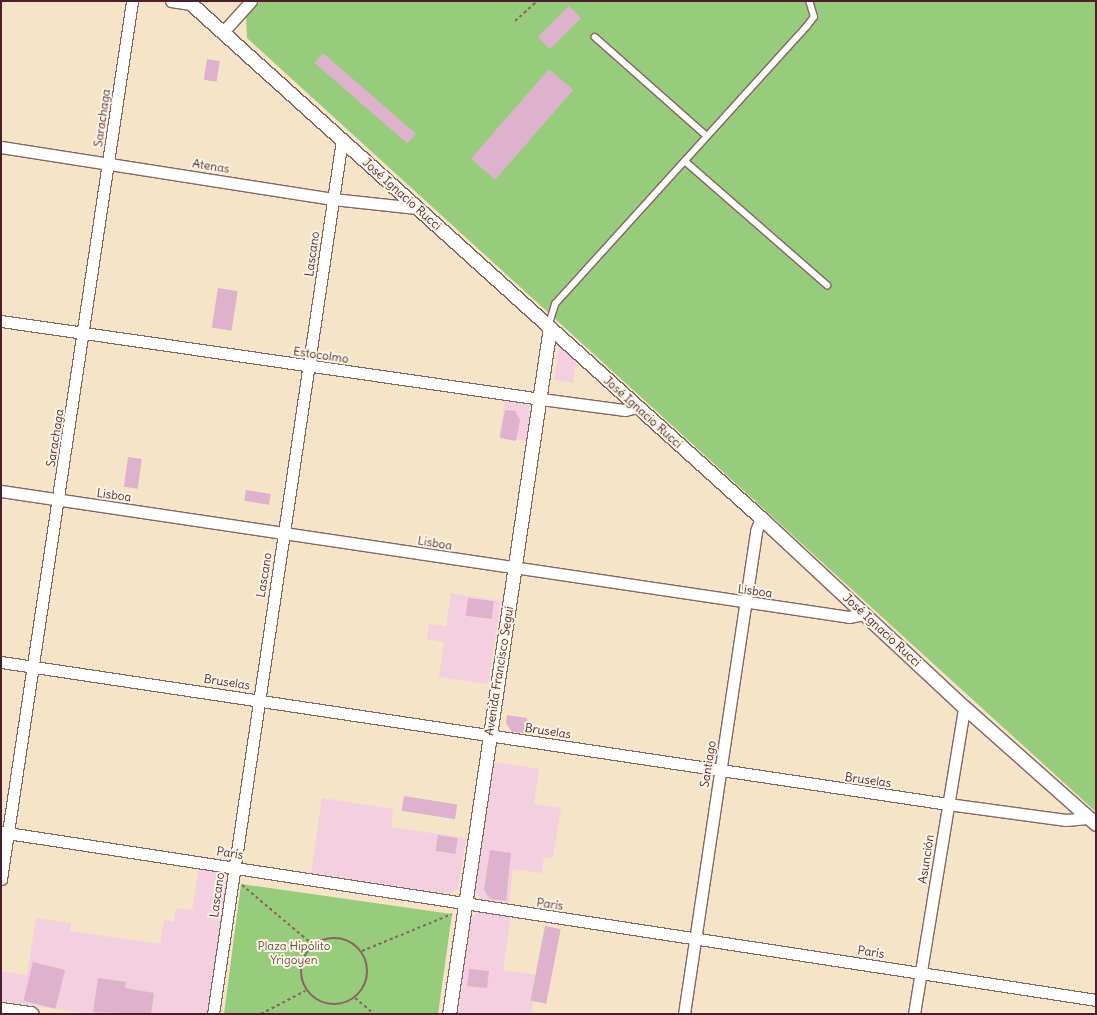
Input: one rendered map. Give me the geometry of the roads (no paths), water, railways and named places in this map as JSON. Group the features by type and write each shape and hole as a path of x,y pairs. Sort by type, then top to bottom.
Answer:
{"main road":[{"path":"1,1010 31,1014"}],"street":[{"name":"Sarachaga","path":"1,879 5,832 33,666 84,334 132,1"},
{"path":"171,1 189,2"},
{"path":"222,33 251,1"},
{"name":"José Ignacio Rucci","path":"189,2 761,518 964,707 1093,821"},
{"name":"Lascano","path":"212,1014 342,139"},
{"name":"Atenas","path":"1,147 333,199 417,208"},
{"name":"Estocolmo","path":"1,321 309,367 541,399 625,410 637,407"},
{"name":"Avenida Francisco Segui","path":"449,1014 464,904 541,399 550,327"},
{"name":"Lisboa","path":"1,491 849,617 864,614"},
{"name":"Santiago","path":"684,1014 746,602 761,518"},
{"name":"Bruselas","path":"1,662 720,771 1066,820 1093,821"},
{"name":"Asunción","path":"914,1014 964,707"},
{"name":"París","path":"5,832 464,904 921,972 1096,1000"}],"lane":[{"path":"550,327 548,318 555,304 807,26 814,17 809,1"},
{"path":"595,37 708,136"},
{"path":"685,161 827,285"}],"park label":[{"name":"Plaza Hipólito Yrigoyen","path":"294,953"}]}
